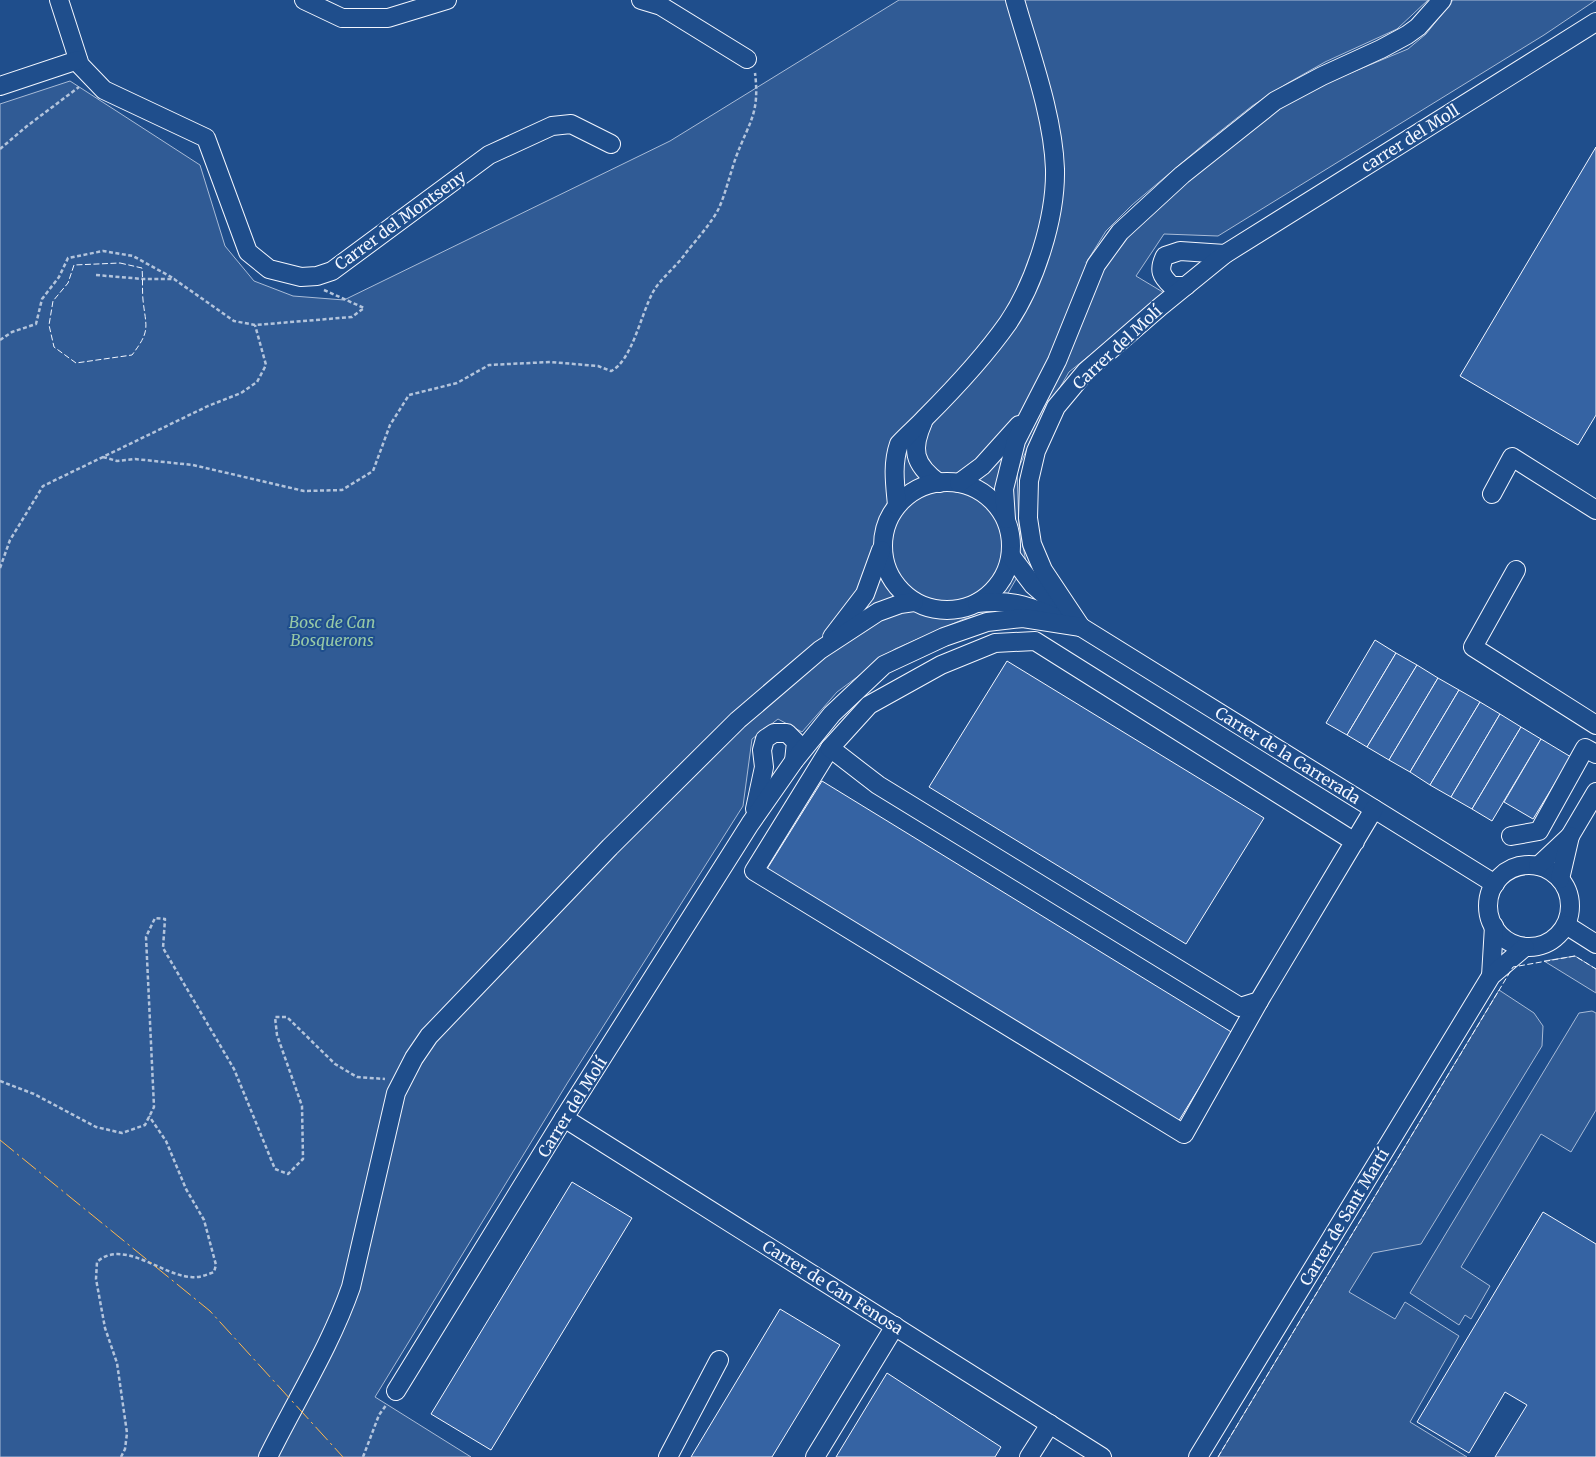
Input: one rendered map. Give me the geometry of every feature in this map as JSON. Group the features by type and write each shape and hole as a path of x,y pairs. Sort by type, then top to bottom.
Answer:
{"street":[{"name":"Carrer del Montseny","path":"59,0 80,65 104,90 206,138 248,252 268,269 301,277 317,276 332,271 489,155 552,126 571,124 611,144"},
{"path":"304,0 342,18 388,18 447,0"},
{"path":"641,0 661,6 747,59"},
{"path":"897,505 894,471 895,456 899,444 963,378 1008,323 1022,298 1040,258 1049,218 1055,170 1052,143 1015,0"},
{"path":"268,1457 331,1338 351,1287 389,1114 401,1079 429,1036 610,847 738,720 820,650 878,612 900,604 914,602 949,610 976,603 990,594 1004,576 1011,556 1004,489 1016,441 1057,361 1096,265 1108,246 1131,221 1182,175 1267,107 1308,83 1407,35 1418,27 1442,0"},
{"name":"carrer del Moll","path":"1225,254 1596,22"},
{"path":"0,86 78,60"},
{"path":"1186,286 1172,286 1162,276 1160,267 1165,256 1180,251 1225,254"},
{"name":"Carrer del Molí","path":"1081,627 1043,570 1032,544 1028,518 1029,481 1036,451 1056,408 1086,371 1225,254"},
{"path":"959,483 982,466 1030,414"},
{"path":"925,419 916,438 918,459 922,468 938,482"},
{"path":"1492,494 1512,457 1596,510"},
{"path":"820,650 865,594 882,549 887,523 897,505 920,489 938,482 959,483 989,498 1006,519"},
{"path":"882,549 888,573 904,594 914,602"},
{"name":"Carrer de la Carrerada","path":"1011,556 1033,585 1081,627 1495,884"},
{"path":"1516,570 1473,647 1596,725"},
{"name":"Carrer de la Carrerada","path":"976,603 998,601 1021,603 1081,627"},
{"name":"Carrer del Molí","path":"396,1391 564,1118 750,824 794,761 832,714 884,665 944,637 988,622 1023,618 1081,627"},
{"path":"1355,842 1035,641 995,643 941,665 869,705 830,748 754,870 1184,1134 1259,1001 1355,842 1374,809"},
{"name":"Carrer del Molí","path":"750,824 760,793 764,767 762,750 764,739 774,733 787,733 796,742 794,761"},
{"path":"830,748 878,785 1240,1007 1259,1001"},
{"path":"1511,836 1539,831 1585,748 1596,754"},
{"path":"1538,866 1570,836 1596,792"},
{"path":"1560,879 1570,836"},
{"path":"1525,865 1538,866 1551,871 1560,879 1570,901 1570,913 1566,925 1559,935 1549,942 1525,947 1514,944 1502,937 1494,926 1489,914 1488,900 1495,884 1512,869 1525,865"},
{"path":"1566,925 1596,944"},
{"name":"Carrer de Sant Martí","path":"1491,976 1494,926"},
{"name":"Carrer de Sant Martí","path":"1198,1457 1491,976 1525,947"},
{"name":"Carrer de Can Fenosa","path":"564,1118 1102,1457"},
{"path":"815,1457 895,1326"},
{"path":"668,1457 719,1360"},
{"path":"1029,1457 1050,1424"}],"path":[{"path":"103,457 117,461 135,459 193,465 304,491 342,490 373,471 390,425 409,395 457,383 489,365 550,362 598,366 611,371 620,367 628,355 654,290 684,256 718,209 737,154 751,125 758,95 754,69 747,59"},
{"path":"0,149 59,101 86,84 90,75"},
{"path":"0,340 36,324 42,299 59,277 68,258 104,251 133,256 174,279 234,321 254,325 352,317 364,308 318,288 301,277"},
{"path":"96,275 143,279 174,279"},
{"path":"0,568 10,540 43,486 208,406 241,393 257,382 266,365 254,325"},
{"path":"0,1081 34,1094 96,1127 122,1133 145,1125 154,1106 146,937 154,918 165,919 163,948 234,1069 275,1169 288,1174 302,1159 302,1106 277,1035 275,1017 287,1017 335,1064 357,1078 401,1079"},
{"path":"121,1457 125,1449 127,1433 117,1363 105,1328 96,1279 97,1262 109,1255 124,1256 144,1260 190,1278 214,1272 216,1265 204,1220 186,1189 166,1141 149,1116"},
{"path":"363,1457 379,1415 396,1391"}],"shaded area":[{"name":"Bosc de Can Bosquerons","path":"899,0 1428,0 1397,29 1325,62 1288,83 1252,106 1203,145 1132,205 1106,231 1086,263 1102,272 1129,235 1186,183 1255,126 1294,99 1319,86 1408,49 1426,34 1453,0 1596,0 1544,35 1218,236 1164,234 1136,276 1166,294 1069,372 1035,430 1017,472 1019,525 1026,562 997,612 964,619 895,649 837,692 802,732 778,719 752,739 743,806 568,1082 375,1397 471,1457 0,1457 0,104 70,81 200,165 225,246 254,281 293,296 344,300 670,141"},
{"path":"1575,956 1596,969 1596,993 1544,961"},
{"path":"1499,990 1534,1013 1543,1026 1542,1046 1421,1244 1373,1253 1349,1292 1395,1319 1405,1302 1459,1336 1410,1422 1467,1457 1218,1457"},
{"path":"1592,1011 1596,1013 1596,1110 1571,1152 1541,1134 1461,1267 1490,1286 1471,1319 1465,1315 1459,1325 1410,1293 1579,1013"}],"building":[{"path":"1596,147 1596,415 1578,445 1460,376"},
{"path":"1375,640 1396,653 1347,735 1326,723"},
{"path":"1396,653 1417,665 1367,747 1347,735"},
{"path":"1007,661 1264,818 1186,944 929,787"},
{"path":"1417,665 1438,678 1389,760 1367,747"},
{"path":"1438,678 1459,690 1410,772 1389,760"},
{"path":"1459,690 1480,702 1430,785 1410,772"},
{"path":"1480,702 1500,714 1451,797 1430,785"},
{"path":"1500,714 1521,727 1472,809 1451,797"},
{"path":"1521,727 1541,739 1492,821 1472,809"},
{"path":"1541,739 1571,757 1533,819 1504,802"},
{"path":"822,781 1233,1033 1178,1122 767,869"},
{"path":"572,1182 632,1218 491,1450 431,1414"},
{"path":"1543,1212 1596,1244 1596,1457 1495,1457 1527,1405 1505,1392 1469,1453 1417,1422"},
{"path":"780,1309 840,1345 772,1457 691,1457"},
{"path":"887,1373 1001,1447 995,1457 836,1457"}],"fence":[{"path":"120,263 142,268 145,334 132,355 76,363 54,347 49,325 53,301 68,283 74,265 120,263"},
{"path":"1218,1457 1513,967 1575,956 1596,969"}],"power":[{"path":"0,1140 210,1311 343,1457"}]}
